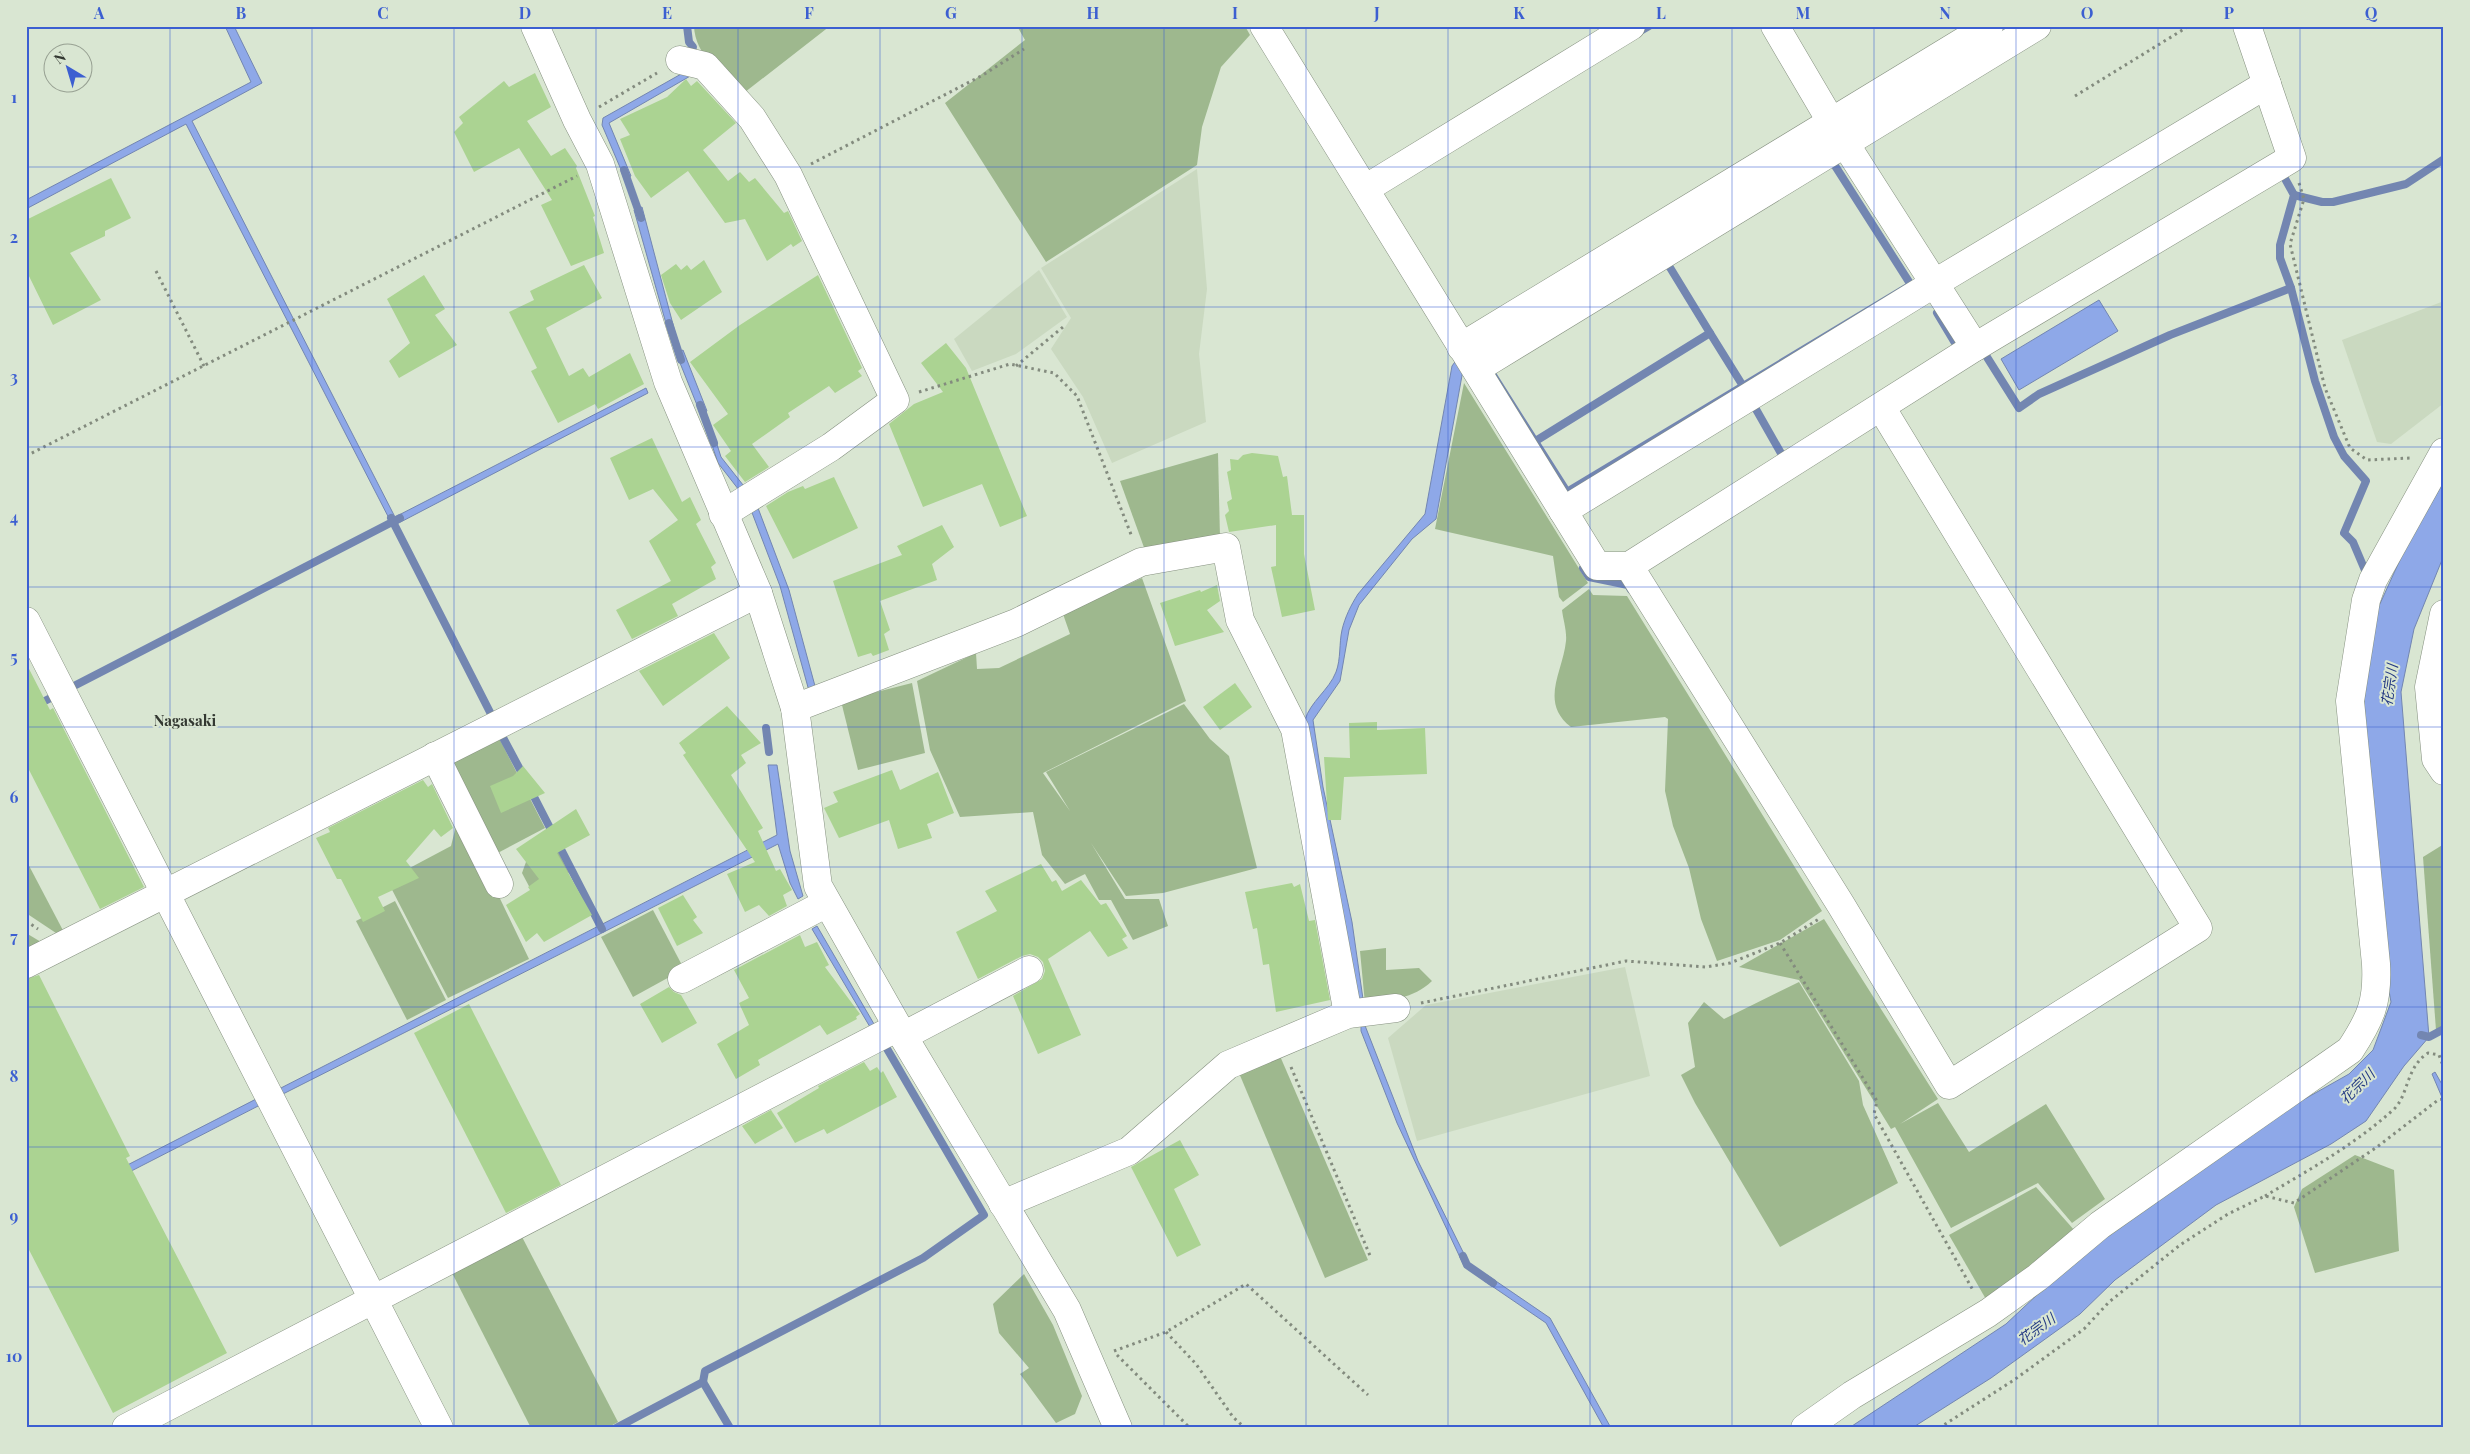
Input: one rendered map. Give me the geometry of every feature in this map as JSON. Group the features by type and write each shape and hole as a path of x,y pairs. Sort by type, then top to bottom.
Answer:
{"street":[{"path":"535,26 577,120 600,164 668,382 758,593 794,708 818,886 901,1032 1003,1204 1067,1310 1102,1357 1118,1428"},
{"path":"1264,26 1597,566 1629,566 1975,347 2292,158 2248,26"},
{"path":"1365,189 1631,26"},
{"path":"1775,26 1839,133 1975,347"},
{"path":"1839,133 1989,26"},
{"path":"1469,358 1839,133 2037,26"},
{"path":"680,60 705,66 752,118 788,175 894,400 832,447 723,514"},
{"path":"1563,511 1935,283 2267,84"},
{"path":"1629,566 1841,905 1949,1085 2198,928 1881,407"},
{"path":"1805,1428 1852,1396 2002,1303 2038,1277 2100,1225 2350,1050 2368,1022 2377,986 2350,701 2366,600 2373,580 2443,456"},
{"path":"794,708 1016,623 1141,562 1226,547 1240,620 1295,729 1348,1014"},
{"path":"26,964 758,593"},
{"path":"2444,614 2436,682 2436,759 2444,772"},
{"path":"26,621 439,1428"},
{"path":"436,756 499,884"},
{"path":"682,979 827,903"},
{"path":"126,1428 901,1032 1029,970"},
{"path":"1003,1204 1129,1151 1228,1066 1348,1014 1396,1008"}],"path":[{"path":"2075,96 2189,26"},
{"path":"788,175 983,75 1024,49"},
{"path":"577,120 680,60"},
{"path":"2292,158 2304,199 2290,244 2325,388 2350,448 2367,460 2443,456"},
{"path":"26,456 600,164"},
{"path":"156,271 204,366"},
{"path":"1016,366 1062,327"},
{"path":"894,400 1010,364 1054,373 1077,396 1141,562"},
{"path":"1396,1008 1626,960 1706,967 1730,963 1780,943 1841,905"},
{"path":"1780,943 1877,1101 1874,1114 1974,1293"},
{"path":"1281,1043 1371,1258"},
{"path":"1938,1428 2014,1380 2084,1329 2109,1302 2180,1245 2228,1214 2265,1196 2334,1156 2394,1109 2417,1060 2428,1053 2439,1055 2444,1068"},
{"path":"2265,1196 2294,1203 2377,1147 2438,1100 2444,1099"},
{"path":"1190,1428 1102,1357 1166,1332 1246,1284 1368,1395"},
{"path":"1166,1332 1196,1364 1233,1417 1245,1428"}],"shaded area":[{"path":"1197,169 1207,289 1199,354 1206,422 1112,463 1083,397 1051,349 1071,318 1041,268"},
{"path":"1039,270 1067,317 1016,354 972,371 954,339"},
{"path":"2444,301 2444,403 2391,444 2377,442 2342,340"},
{"path":"1625,967 1650,1076 1417,1141 1388,1038 1426,1005"}],"green space":[{"path":"694,26 830,26 740,96 704,55 699,46"},
{"path":"1017,26 1245,26 1250,35 1221,67 1202,127 1197,165 1046,262 945,103 1025,40"},
{"path":"1464,383 1588,583 1563,602 1559,597 1553,556 1435,529"},
{"path":"1218,453 1220,538 1146,553 1120,481"},
{"path":"1142,578 1186,701 1043,773 1070,811 1046,772 1184,704 1210,739 1229,756 1257,868 1163,893 1126,896 1091,843 1125,899 1159,899 1168,926 1133,940 1111,900 1099,900 1085,874 1065,884 1042,855 1033,812 960,817 930,750 917,681 976,653 977,669 999,668 1070,634 1063,614"},
{"path":"1589,589 1593,595 1627,596 1822,911 1780,940 1717,961 1701,919 1689,868 1673,826 1665,791 1668,719 1665,717 1571,727 1561,717 1556,707 1555,686 1566,641 1562,610"},
{"path":"912,683 925,753 858,770 841,701"},
{"path":"497,734 545,828 494,855 447,760"},
{"path":"435,763 529,959 448,998 387,880 451,846 456,826 429,775 369,806"},
{"path":"551,837 569,873 531,890 522,873 531,848"},
{"path":"2444,844 2444,1025 2436,1030 2423,857"},
{"path":"26,860 67,938 59,935 26,913"},
{"path":"395,901 446,1000 407,1020 356,921"},
{"path":"653,910 684,969 633,997 601,937"},
{"path":"1824,919 1938,1099 1900,1124 1938,1103 1969,1152 2046,1104 2105,1199 2072,1223 2038,1183 1951,1228 1895,1127 1891,1129 1799,980 1739,967"},
{"path":"26,933 51,948 26,960"},
{"path":"1386,948 1386,970 1419,968 1432,981 1417,992 1409,995 1365,1004 1360,951"},
{"path":"1799,982 1859,1081 1863,1105 1898,1183 1780,1247 1695,1103 1681,1075 1695,1067 1688,1023 1704,1002 1724,1019"},
{"path":"1280,1056 1368,1260 1325,1278 1239,1073"},
{"path":"2355,1155 2394,1170 2399,1251 2315,1273 2294,1207 2302,1189"},
{"path":"2036,1187 2075,1231 1987,1301 1949,1235"},
{"path":"520,1233 618,1422 607,1428 531,1428 450,1269"},
{"path":"1024,1274 1053,1325 1082,1396 1075,1414 1056,1423 1020,1374 1029,1368 999,1333 993,1304"}],"water":[{"path":"225,26 234,26 262,83 192,121 395,517 646,388 648,393 393,526 186,124 26,209 26,200 251,82"},
{"path":"2001,26 2023,26 1463,370 1436,519 1412,539 1359,605 1349,630 1340,681 1313,720 1323,787 1352,922 1364,1006 1359,1005 1305,720 1311,707 1329,685 1336,672 1343,625 1355,598 1425,514 1452,366 1460,355"},
{"path":"690,69 692,75 609,123 631,176 625,179 602,125 603,118"},
{"path":"642,207 675,332 669,334 634,210"},
{"path":"2099,300 2118,331 2019,390 2001,359"},
{"path":"683,350 707,411 701,415 676,353"},
{"path":"714,435 721,457 747,490 742,494 718,463 709,436"},
{"name":"花宗川","path":"2444,481 2444,555 2414,629 2401,692 2429,1037 2404,1066 2366,1121 2331,1144 2216,1205 2115,1280 2080,1314 1991,1378 1912,1428 1849,1428 2006,1324 2102,1234 2294,1105 2349,1074 2373,1050 2391,1002 2383,957 2364,702 2369,651 2379,606 2404,551"},
{"path":"758,508 789,590 815,686 809,691 780,586 751,510"},
{"path":"768,765 777,765 790,851 803,896 798,899 790,883 778,844 279,1096 275,1091 777,835"},
{"path":"817,926 874,1024 870,1027 812,929"},
{"path":"1364,1023 1418,1161 1469,1264 1465,1268 1397,1123 1361,1031 1361,1025"},
{"path":"2435,1072 2444,1088 2444,1102 2432,1074"},
{"path":"262,1096 264,1103 26,1225 26,1217"},
{"path":"1487,1275 1550,1318 1611,1428 1604,1428 1546,1323 1483,1280"}],"building":[{"path":"535,73 551,107 527,121 551,156 565,148 577,166 576,168 595,216 593,217 604,253 571,266 541,205 552,200 519,148 474,172 454,132 463,123 459,117 504,81 509,87"},
{"path":"686,79 691,86 697,81 736,123 703,150 728,181 740,172 749,182 755,178 784,213 788,211 802,241 793,247 791,244 767,261 745,219 725,223 688,171 651,198 635,176 620,139 630,135 620,119 667,97"},
{"path":"111,178 131,218 105,231 105,236 70,253 101,300 53,325 26,270 26,220"},
{"path":"704,260 722,292 681,320 670,303 661,275 676,264 681,270 687,265 691,270"},
{"path":"584,265 602,298 546,328 569,376 583,368 589,377 630,353 644,384 598,409 595,404 558,423 531,371 537,368 509,312 534,300 530,291"},
{"path":"424,275 445,309 435,315 457,345 399,378 389,361 410,343 387,299"},
{"path":"818,275 862,368 858,371 862,376 835,393 829,386 788,413 790,417 752,444 769,467 745,482 725,456 731,451 713,425 728,414 690,362 740,325"},
{"path":"946,343 966,368 1027,516 1000,527 982,484 923,507 889,424 914,404 943,392 921,363"},
{"path":"652,438 682,502 690,497 701,520 696,524 716,563 711,567 716,579 672,604 678,616 632,639 616,610 671,581 649,541 678,520 653,489 629,500 610,458"},
{"path":"1252,453 1278,456 1283,477 1287,476 1292,515 1304,515 1304,554 1315,610 1282,617 1271,567 1276,566 1276,525 1229,532 1225,515 1229,511 1227,502 1232,499 1227,472 1231,470 1230,459 1238,460 1243,455"},
{"path":"834,477 858,528 793,559 766,506 788,492 803,486 805,489"},
{"path":"942,525 954,547 932,564 937,580 880,601 890,630 884,634 889,650 873,656 871,653 858,657 833,581 902,555 897,546"},
{"path":"1217,585 1220,601 1207,610 1224,632 1175,646 1160,603 1200,590 1201,592"},
{"path":"714,633 730,658 663,706 639,671"},
{"path":"26,663 50,710 53,708 144,887 100,909 26,764"},
{"path":"1235,683 1252,707 1220,730 1203,707"},
{"path":"727,706 761,743 741,755 746,763 731,775 763,828 758,831 776,871 780,869 792,890 783,895 787,906 769,916 759,905 745,912 727,874 755,862 683,755 686,753 679,743"},
{"path":"1377,722 1377,730 1425,728 1427,774 1344,777 1341,820 1328,820 1324,757 1350,758 1349,723"},
{"path":"523,766 545,793 501,813 490,786 513,776"},
{"path":"892,770 900,790 938,772 954,813 927,824 932,838 898,849 889,820 839,838 824,808 838,802 833,792"},
{"path":"423,780 428,787 432,784 453,828 441,837 434,829 406,861 419,878 378,897 385,911 363,922 341,879 337,879 316,838 330,832 328,828"},
{"path":"576,809 590,835 557,853 592,915 544,942 537,933 526,942 506,905 530,890 528,887 539,879 516,849"},
{"path":"1041,864 1052,882 1056,880 1062,891 1081,880 1101,905 1106,903 1127,936 1122,939 1128,948 1108,957 1090,931 1048,959 1081,1035 1038,1054 1013,996 1042,979 1045,971 1043,962 1038,957 1030,954 1022,956 978,979 956,932 997,911 985,891"},
{"path":"1292,883 1294,887 1300,884 1309,921 1315,920 1330,1000 1276,1012 1269,964 1263,965 1257,928 1253,929 1245,892"},
{"path":"683,895 697,917 693,920 703,933 677,946 658,908"},
{"path":"800,935 805,947 817,942 829,965 825,967 860,1014 856,1017 857,1019 827,1035 820,1025 758,1060 760,1065 736,1079 717,1044 749,1025 739,1003 749,998 734,970"},
{"path":"39,975 130,1156 126,1158 227,1353 113,1413 26,1244 26,979"},
{"path":"669,987 681,995 697,1023 662,1043 640,1004"},
{"path":"469,1004 561,1185 506,1213 414,1033"},
{"path":"864,1062 870,1071 877,1067 881,1073 883,1071 897,1097 827,1134 824,1129 795,1143 777,1113 819,1088 818,1086"},
{"path":"771,1110 783,1128 755,1144 742,1126"},
{"path":"1180,1140 1199,1175 1174,1189 1201,1245 1177,1257 1131,1167"}],"waterway":[{"path":"687,26 689,42 693,47 690,58"},
{"path":"1635,34 1649,26"},
{"path":"2294,195 2322,202 2333,202 2406,184 2444,159"},
{"path":"1832,161 1911,285 1567,492 1489,369 1832,161"},
{"path":"624,170 641,218"},
{"path":"2283,175 2294,195 2280,245 2280,258 2291,288"},
{"path":"1534,442 1710,333 1666,261"},
{"path":"1985,354 2019,408 2039,394 2170,335 2291,288 2315,381 2334,437 2344,456 2366,481 2344,533 2353,542 2367,575"},
{"path":"1937,313 1958,348"},
{"path":"669,323 681,360"},
{"path":"1710,333 1743,386"},
{"path":"1753,404 1782,455"},
{"path":"700,405 714,443"},
{"path":"391,518 494,720"},
{"path":"37,705 400,518"},
{"path":"1583,568 1589,577 1628,585 1631,590"},
{"path":"766,728 769,752"},
{"path":"500,732 524,777"},
{"path":"530,789 602,929"},
{"path":"2421,1035 2429,1037 2444,1029"},
{"path":"616,1428 703,1382 705,1371 923,1258 984,1215 886,1047"},
{"path":"1463,1256 1467,1265 1493,1283"},
{"path":"703,1382 730,1428"}],"district":[{"name":"Nagasaki","path":"185,720"}]}
